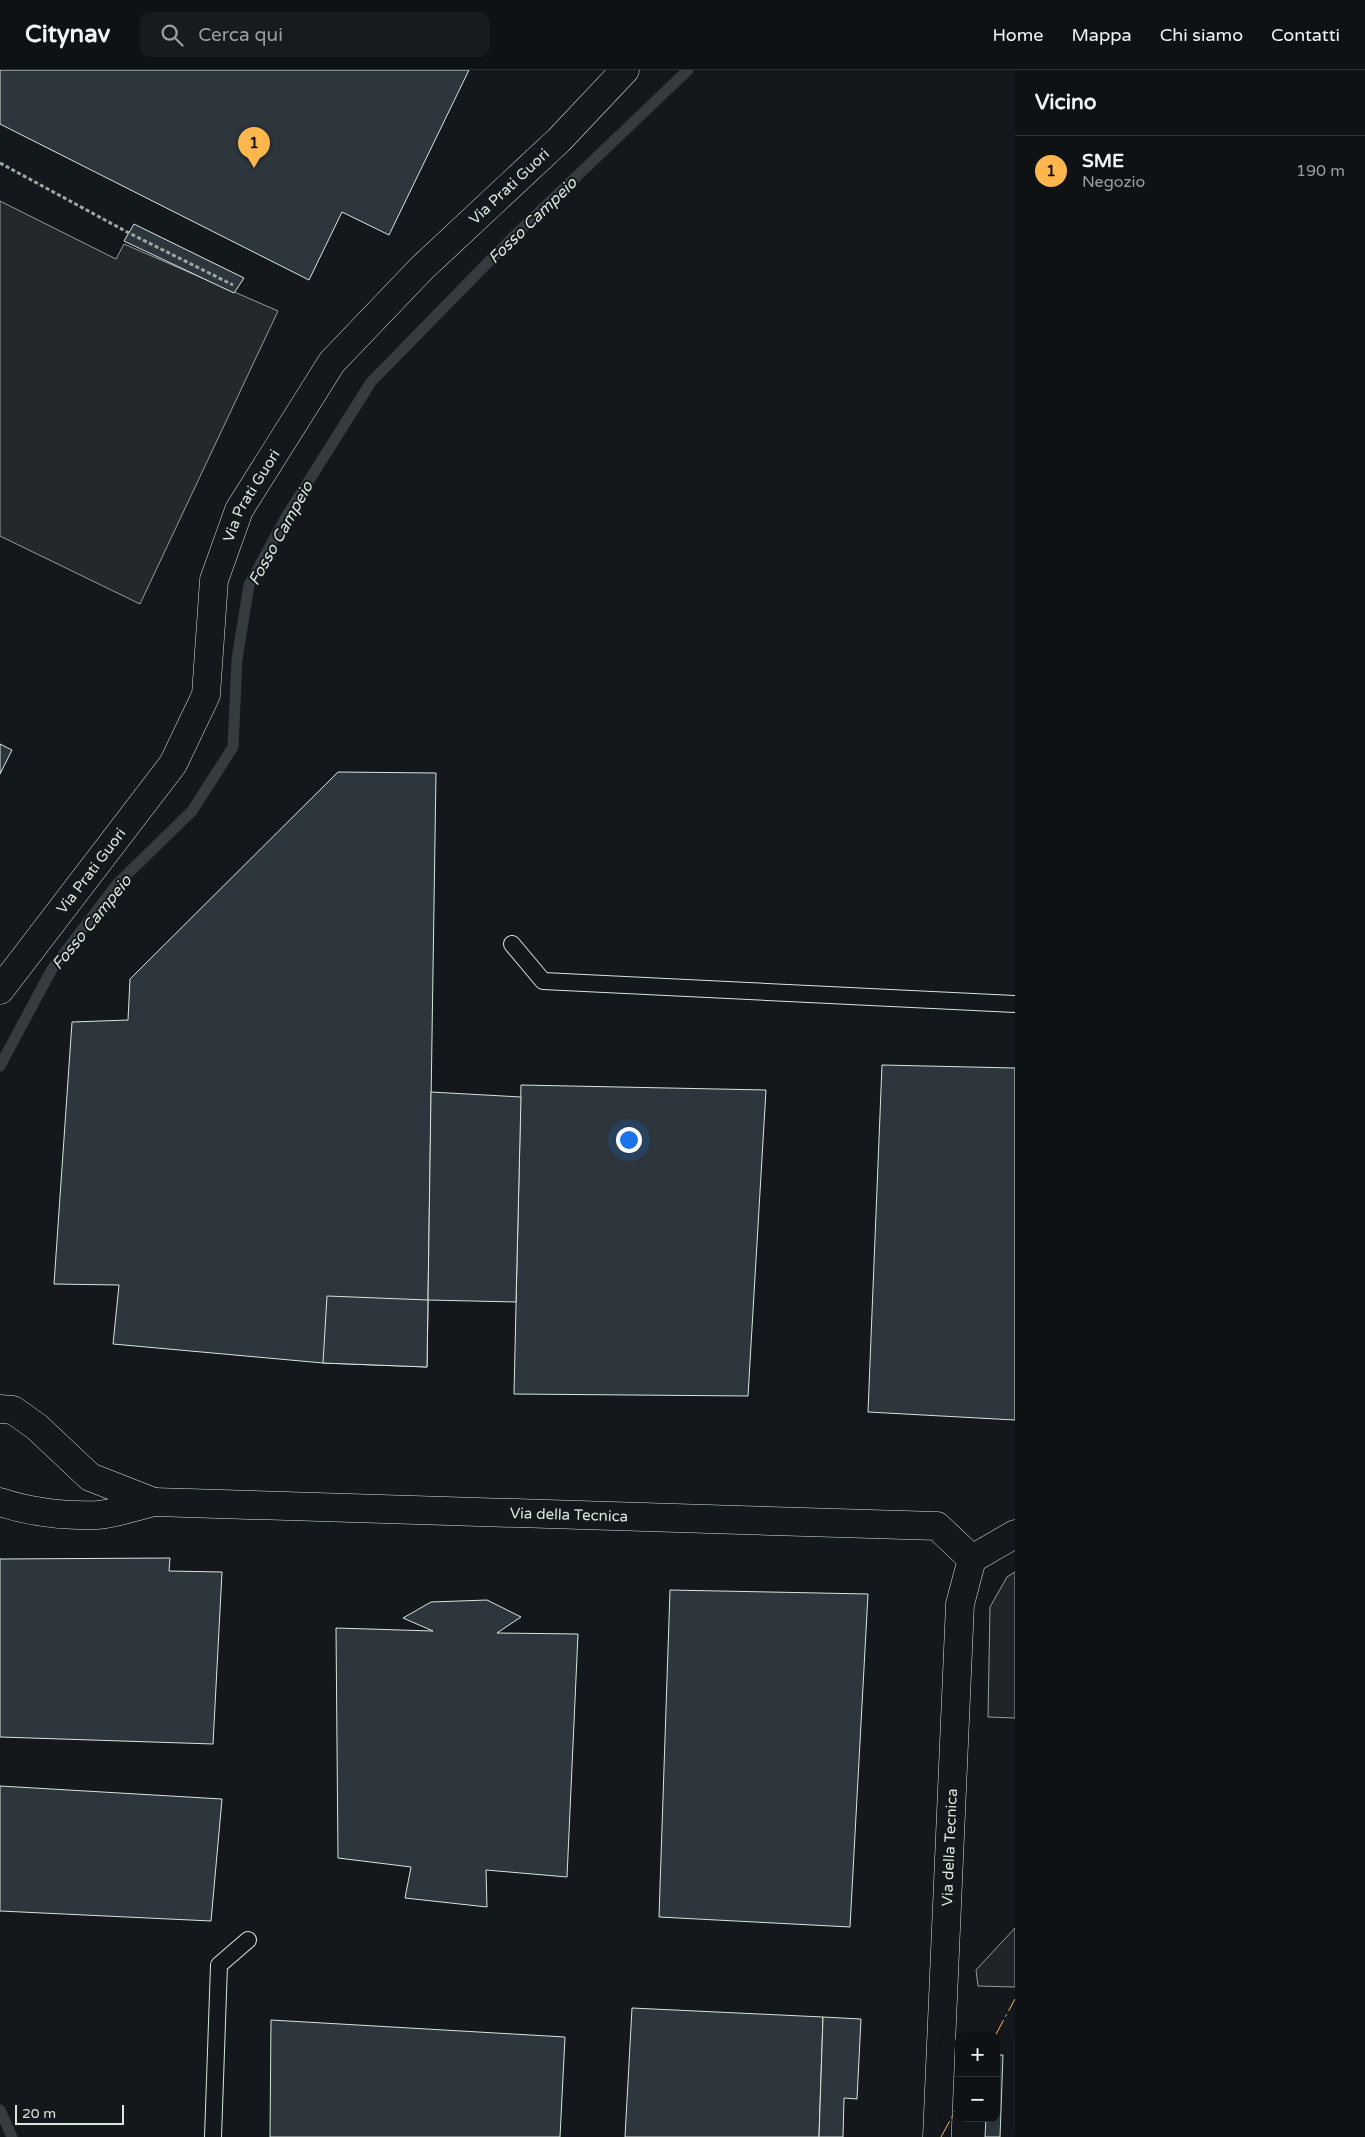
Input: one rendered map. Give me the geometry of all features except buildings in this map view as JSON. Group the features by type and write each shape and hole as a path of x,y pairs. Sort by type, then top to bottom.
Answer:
{"street":[{"name":"Via Prati Guori","path":"0,990 173,764 206,695 214,580 239,510 332,362 422,268 559,140 625,70"},
{"path":"0,1409 12,1410 37,1428 90,1477 154,1502"},
{"path":"0,1502 15,1507 54,1513 98,1515 154,1502"},
{"name":"Via della Tecnica","path":"154,1502 937,1526 972,1559 960,1604 937,2137"},
{"path":"972,1559 1015,1534"}],"lane":[{"path":"512,944 543,981 1015,1004"},
{"path":"213,2137 219,1965 248,1940"}],"path":[{"path":"0,163 129,233 232,285"}],"shaded area":[{"path":"0,201 116,259 124,244 278,311 140,604 0,536"},
{"path":"1015,1572 1015,1718 988,1717 990,1607 1007,1577"},
{"path":"1015,1928 1015,1987 978,1986 976,1970"}],"waterway":[{"name":"Fosso Campeio","path":"0,1066 52,969 117,884 192,811 233,747 237,659 249,585 286,517 371,382 512,238 688,70"},
{"name":"Fosso Campeio","path":"0,2110 12,2137"}],"power":[{"path":"997,2032 1015,1999"},
{"path":"941,2137 955,2111"}],"place":[{"name":"SME","path":"254,168"}]}
